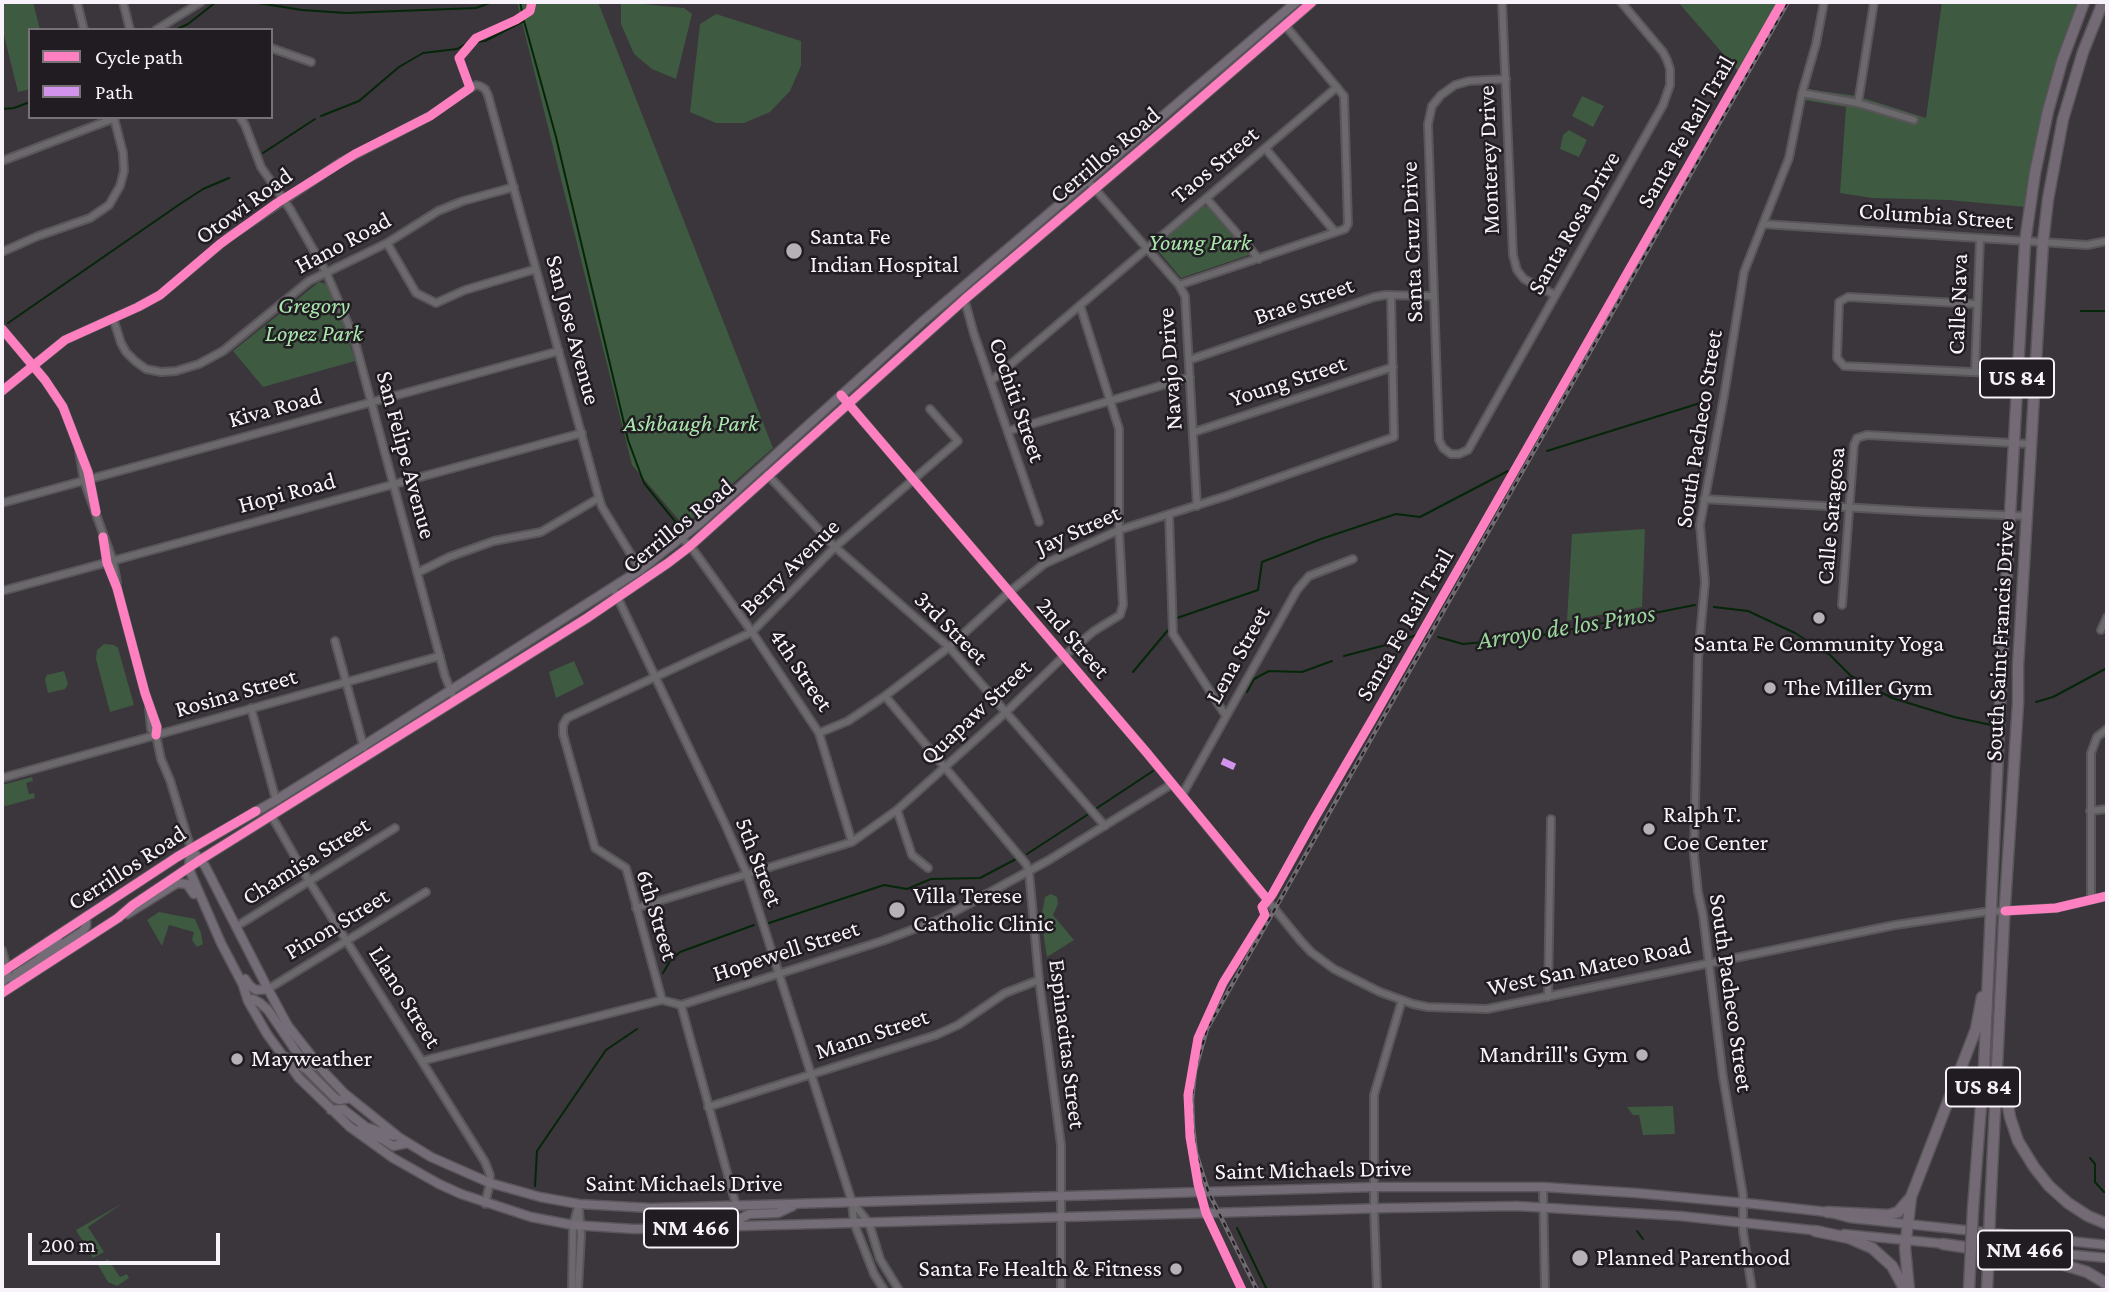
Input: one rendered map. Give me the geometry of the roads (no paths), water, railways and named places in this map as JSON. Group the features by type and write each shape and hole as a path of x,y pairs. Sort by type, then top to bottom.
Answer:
{"highway":[{"name":"South Saint Francis Drive","path":"1969,1290 1984,1066 2025,242 2048,111 2062,61 2084,2"},
{"name":"South Saint Francis Drive","path":"1987,1290 2018,666 2043,242 2063,119 2083,52 2103,2"},
{"path":"1907,1290 1905,1240 1911,1197 1976,1029 1988,966"},
{"path":"2000,1034 2005,1098 2018,1141 2049,1186 2068,1203 2107,1224"},
{"path":"1827,1212 1889,1216 1898,1212 1911,1197"},
{"path":"1815,1231 1849,1238 1872,1248 1892,1266 1907,1290"},
{"path":"1943,1244 2045,1259 2087,1272 2107,1284"},
{"path":"1989,1269 1992,1290"}],"main road":[{"name":"Cerrillos Road","path":"4,970 191,849 363,746 640,570 682,538 959,290 1296,2"},
{"name":"Cerrillos Road","path":"2,993 118,918 189,867 618,598 689,547 965,299 1312,2"},
{"name":"Saint Michaels Drive","path":"191,849 205,866 288,1026 325,1073 350,1098 404,1140 452,1167 516,1192 579,1204 638,1208 1374,1187 1543,1187 1743,1203 1827,1212 1850,1218 2107,1245"},
{"name":"Saint Michaels Drive","path":"191,849 189,867 248,1001 299,1078 350,1127 418,1173 485,1203 531,1217 577,1225 635,1229 1476,1206 1542,1207 1632,1212 2107,1258"},
{"path":"118,918 136,910 173,885 180,882 187,884 193,890 222,956 248,1001 253,999 261,1003 298,1054 325,1073"},
{"path":"30,975 57,948 83,931 86,918"},
{"path":"14,985 18,972 38,960 74,926"},
{"path":"221,943 232,955 250,986 260,991 268,989"},
{"path":"2,983 7,977 4,970"},
{"path":"281,1054 306,1069 335,1098 350,1098"},
{"path":"331,1110 343,1109 366,1127 404,1140"},
{"path":"350,1127 393,1146 404,1140"},
{"path":"736,1227 740,1219 748,1214 778,1213 799,1203"},
{"path":"664,1228 698,1218 726,1217 736,1205"}],"street":[{"path":"77,2 84,28"},
{"path":"123,2 130,28"},
{"path":"159,28 201,2"},
{"name":"Monterey Drive","path":"1502,2 1513,256 1517,270 1524,279 1555,295"},
{"name":"Santa Rosa Drive","path":"1451,454 1468,450 1663,105 1670,85 1670,69 1663,52 1621,2"},
{"name":"South Pacheco Street","path":"1752,1290 1743,1203 1723,1077 1694,855 1698,659 1705,582 1700,525 1744,272 1789,158 1824,2"},
{"path":"1858,103 1874,2"},
{"path":"1179,285 1345,229 1348,224 1344,96 1278,18"},
{"path":"273,49 311,62"},
{"name":"Santa Cruz Drive","path":"1451,454 1443,448 1439,440 1428,124 1432,106 1455,85 1469,81 1506,79"},
{"name":"San Jose Avenue","path":"480,86 488,95 599,498 646,579"},
{"name":"Otowi Road","path":"2,391 65,340 160,295 220,244 348,158 430,116 470,88 480,86"},
{"name":"Taos Street","path":"990,381 1337,87"},
{"path":"1802,93 1858,103 1914,120"},
{"path":"2,161 112,119"},
{"path":"2,252 90,218 109,205 120,186 124,171 115,119"},
{"name":"San Felipe Avenue","path":"241,119 261,167 326,272 354,338 440,656 455,701"},
{"path":"1265,148 1335,232"},
{"name":"Navajo Drive","path":"1088,181 1179,285 1185,296 1196,506"},
{"name":"Hano Road","path":"113,318 121,343 135,362 146,369 176,372 223,351 298,288 326,272 387,243 438,211 514,187"},
{"path":"1206,198 1259,259"},
{"name":"Columbia Street","path":"1763,224 2025,242 2087,245 2107,241"},
{"name":"Calle Nava","path":"1975,372 1980,238"},
{"path":"387,243 416,293 436,303 465,290 536,269"},
{"name":"Cochiti Street","path":"959,290 965,299 974,334 1040,522"},
{"path":"1391,295 1393,367"},
{"name":"Brae Street","path":"1189,360 1374,297 1433,296"},
{"path":"1978,304 1847,297 1839,302 1837,358 1844,366 2035,375"},
{"name":"Quapaw Street","path":"636,908 852,842 897,810 1005,713 1063,656 1094,631 1120,615 1119,429 1080,305"},
{"path":"2,328 63,407 79,449 149,706 158,727 156,735 161,758 191,849"},
{"name":"Kiva Road","path":"2,503 559,351"},
{"name":"Young Street","path":"1194,432 1393,367"},
{"name":"Jay Street","path":"819,733 848,721 885,696 949,647 1044,564 1119,530 1394,437 1393,367"},
{"path":"1008,431 1189,377"},
{"name":"2nd Street","path":"841,395 1275,907"},
{"name":"Berry Avenue","path":"563,734 563,725 567,718 752,632 835,547 958,441 930,410"},
{"name":"Hopi Road","path":"2,591 582,433"},
{"name":"Calle Saragosa","path":"1842,605 1854,445 1859,436 2031,444"},
{"name":"3rd Street","path":"761,467 835,547 949,647 1105,826"},
{"path":"417,573 449,557 494,541 541,532 599,498"},
{"path":"1704,499 2027,516"},
{"path":"1169,514 1173,634 1226,716"},
{"name":"4th Street","path":"682,538 752,632 819,733 852,842"},
{"name":"Lena Street","path":"1182,795 1297,590 1309,576 1353,559"},
{"name":"5th Street","path":"612,588 747,874 852,1202 854,1223 874,1274 884,1290"},
{"path":"2101,630 2107,617"},
{"path":"335,641 367,756"},
{"name":"Rosina Street","path":"2,778 440,656"},
{"name":"Espinacitas Street","path":"885,696 1026,864 1029,872 1039,980 1061,1145 1061,1290"},
{"path":"251,708 276,800"},
{"path":"2091,900 2091,753 2097,737 2107,729"},
{"name":"6th Street","path":"563,734 595,848 625,867 662,1000"},
{"name":"Hopewell Street","path":"681,1005 941,919 1029,872 1172,784"},
{"path":"2090,811 2107,808"},
{"path":"897,810 912,855 928,868"},
{"name":"Llano Street","path":"271,815 309,881 485,1162 490,1183"},
{"path":"1548,997 1551,819"},
{"name":"Chamisa Street","path":"237,926 395,828"},
{"name":"Pinon Street","path":"268,989 426,892"},
{"name":"West San Mateo Road","path":"1275,907 1311,952 1334,969 1402,1000 1428,1007 1472,1009 1503,1007 1904,923 1992,912 2056,908 2107,896"},
{"path":"2,950 4,970"},
{"name":"Mann Street","path":"708,1107 944,1032 999,997 1039,980"},
{"path":"422,1061 662,1000 681,1005 736,1205"},
{"path":"1377,1290 1374,1095 1402,1000"},
{"path":"485,1203 490,1183"},
{"path":"1543,1187 1545,1290"},
{"name":"5th Street","path":"852,1202 869,1223 880,1259 899,1290"},
{"path":"572,1290 579,1204"},
{"path":"577,1225 578,1290"}],"waterway":[{"path":"179,28 216,2"},
{"path":"252,2 302,10 346,13 476,8 492,2"},
{"path":"476,42 485,41 524,21 520,2"},
{"path":"524,21 556,137 628,440 644,483 678,525"},
{"path":"321,116 359,101 399,67 423,53 457,49 469,42"},
{"path":"2,109 28,103"},
{"path":"263,153 315,119"},
{"path":"8,323 180,204 203,189 229,178"},
{"path":"2081,311 2107,311"},
{"path":"1547,451 1713,399"},
{"path":"1177,618 1258,590 1262,562 1396,514 1420,517 1508,471"},
{"name":"Arroyo de los Pinos","path":"1438,637 1463,644 1527,638 1695,605"},
{"name":"Arroyo de los Pinos","path":"1714,607 1748,611 1795,633 1830,655 1851,676 1892,698 1991,725"},
{"path":"1133,672 1168,630"},
{"name":"Arroyo de los Pinos","path":"1344,656 1419,634"},
{"name":"Arroyo de los Pinos","path":"1247,692 1254,679 1269,671 1302,672 1332,661"},
{"name":"Arroyo de los Pinos","path":"2036,702 2053,697 2107,668"},
{"name":"Arroyo de los Pinos","path":"1097,808 1153,771"},
{"name":"Arroyo de los Pinos","path":"1027,854 1087,815"},
{"name":"Arroyo de los Pinos","path":"769,923 884,885 907,889 931,879 980,878 1016,859"},
{"name":"Arroyo de los Pinos","path":"663,973 670,961 680,952 754,925"},
{"name":"Arroyo de los Pinos","path":"535,1186 537,1151 606,1050 637,1029"},
{"path":"2090,1158 2095,1164 2095,1182 2107,1192"},
{"path":"1237,1228 1267,1290"},
{"path":"1637,1231 1643,1239"}],"railway":[{"path":"1257,1290 1208,1191 1196,1153 1192,1100 1195,1071 1207,1029 1788,2"}],"place":[{"name":"Santa Fe Indian Hospital","path":"794,251"},
{"name":"Santa Fe Community Yoga","path":"1819,618"},
{"name":"The Miller Gym","path":"1770,688"},
{"name":"Ralph T. Coe Center","path":"1649,829"},
{"name":"Villa Terese Catholic Clinic","path":"897,910"},
{"name":"Mandrill's Gym","path":"1642,1055"},
{"name":"Mayweather","path":"237,1059"},
{"name":"Planned Parenthood","path":"1580,1258"},
{"name":"Santa Fe Health & Fitness","path":"1176,1269"}],"park label":[{"name":"Young Park","path":"1200,243"},
{"name":"Gregory Lopez Park","path":"314,320"},
{"name":"Ashbaugh Park","path":"691,424"}]}
